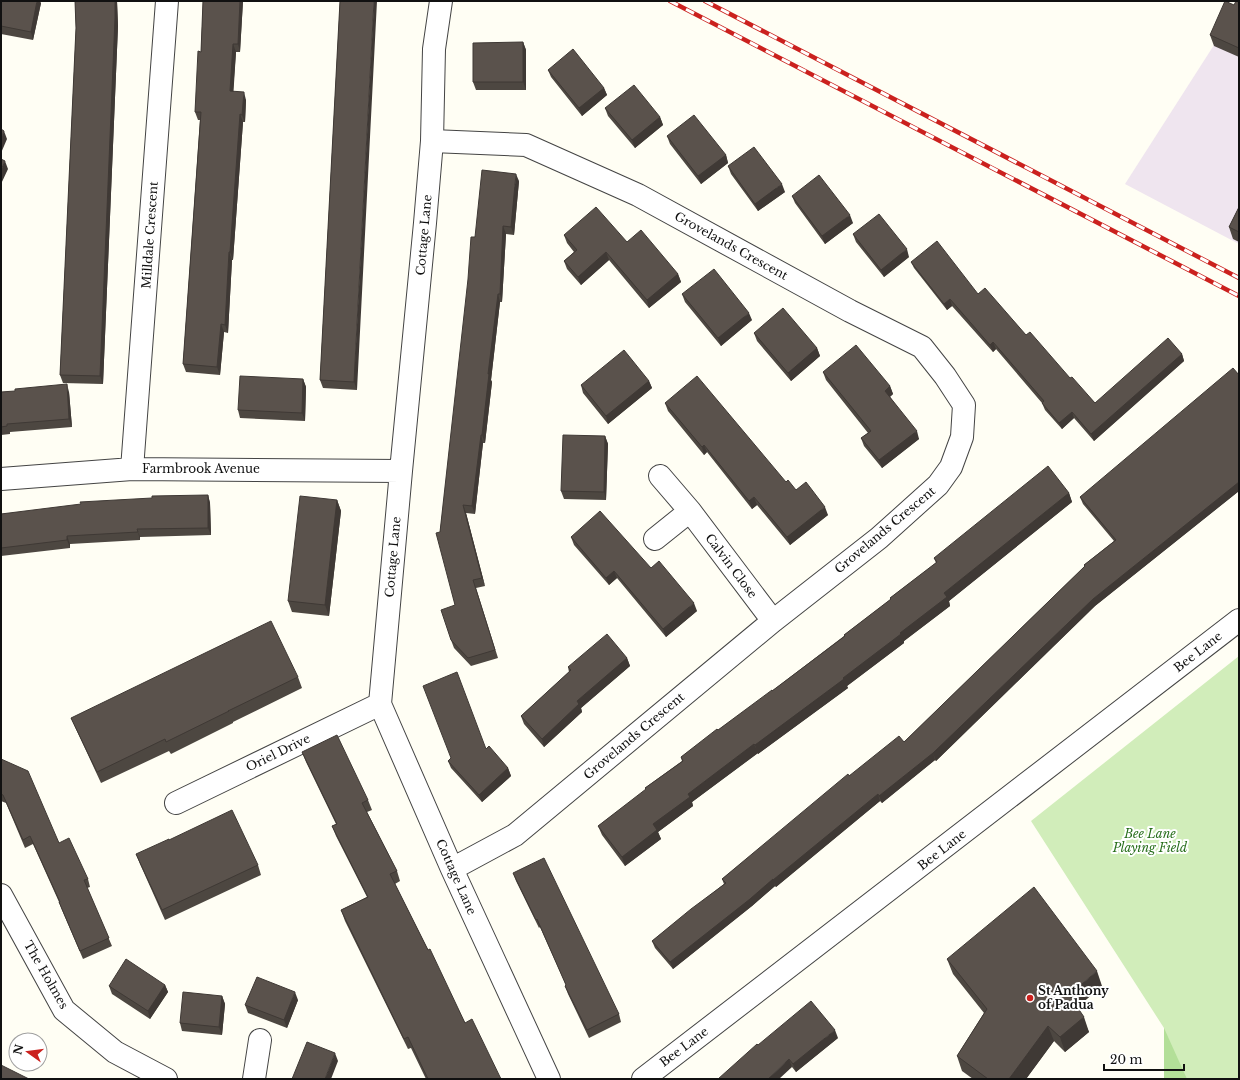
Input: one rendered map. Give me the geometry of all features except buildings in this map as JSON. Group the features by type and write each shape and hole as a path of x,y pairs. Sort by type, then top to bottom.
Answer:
{"street":[{"name":"Milldale Crescent","path":"132,469 167,1"},
{"name":"Cottage Lane","path":"441,1 434,49 432,141 380,704 452,869 548,1079"},
{"name":"Grovelands Crescent","path":"432,141 526,145 638,195 850,311 922,347 945,376 964,405 962,437 951,468 938,485 879,538 773,621 515,835 452,869"},
{"name":"Farmbrook Avenue","path":"1,479 132,469 401,471"},
{"name":"Calvin Close","path":"660,476 690,510 773,621"},
{"path":"655,539 690,510"},
{"name":"Bee Lane","path":"643,1079 1239,620"},
{"name":"Oriel Drive","path":"176,803 380,704"},
{"name":"The Holmes","path":"1,895 64,1010 115,1052 166,1079"},
{"path":"254,1079 260,1040"}],"shaded area":[{"path":"1239,6 1239,244 1125,184"}],"green space":[{"name":"Bee Lane Playing Field","path":"1239,656 1239,1079 1164,1079 1164,1028 1031,821"},
{"path":"1164,1028 1187,1079 1164,1079"}],"railway":[{"path":"670,1 1239,296"},
{"path":"705,1 1239,278"}],"place":[{"name":"St Anthony of Padua","path":"1030,998"}]}
